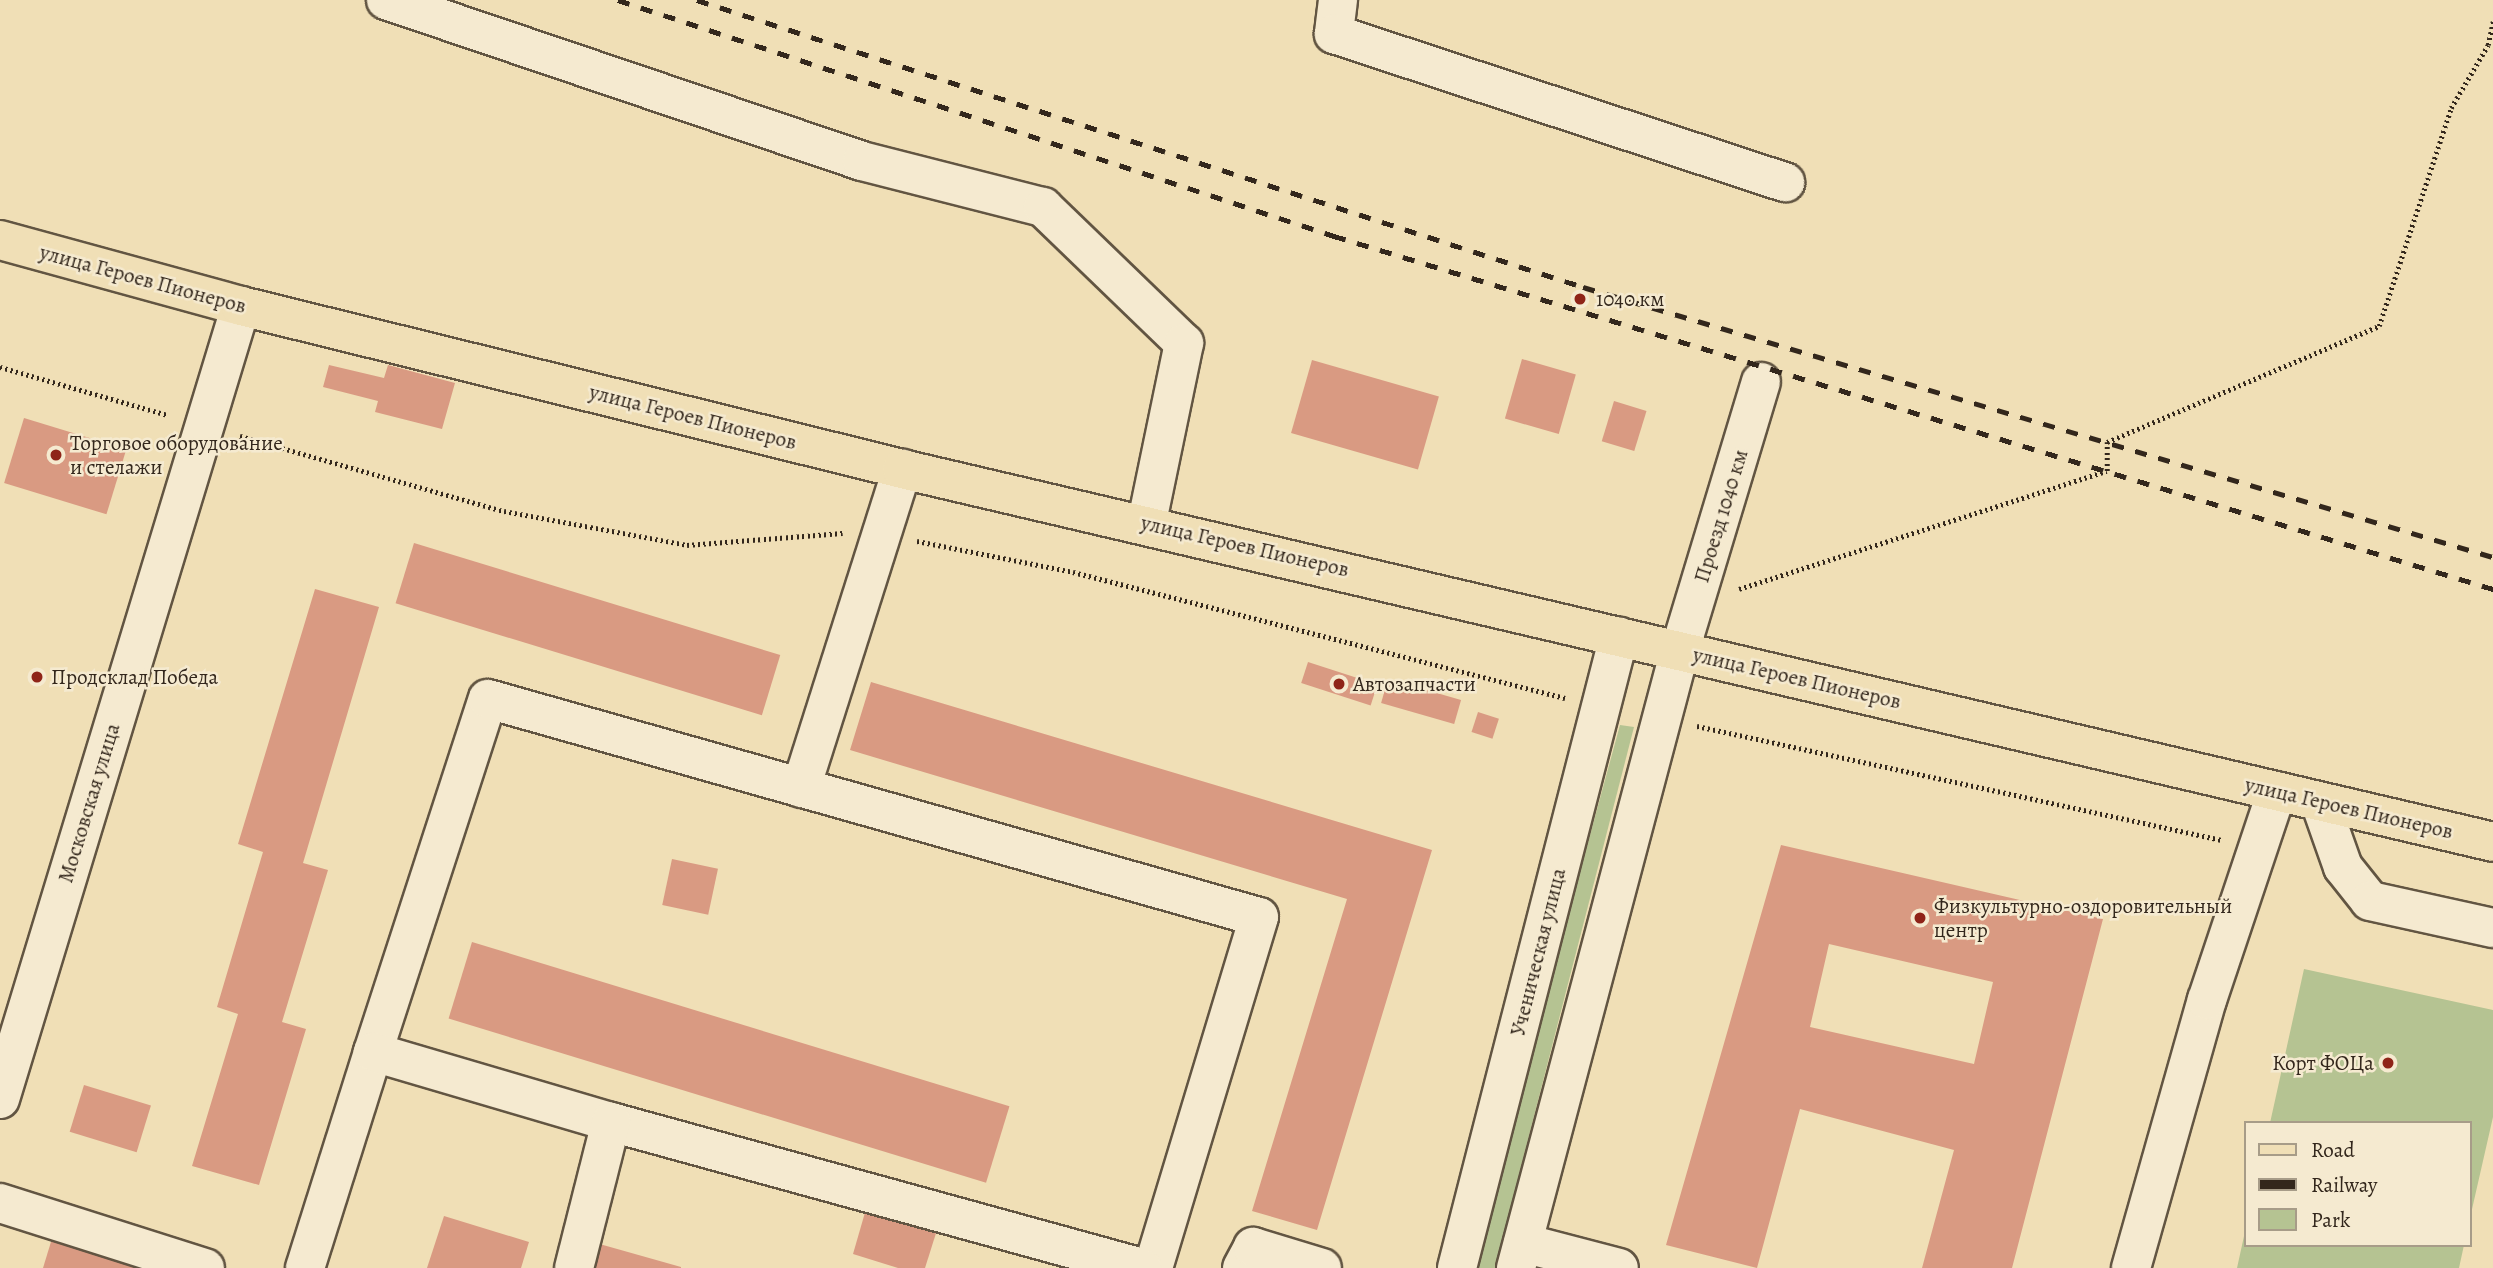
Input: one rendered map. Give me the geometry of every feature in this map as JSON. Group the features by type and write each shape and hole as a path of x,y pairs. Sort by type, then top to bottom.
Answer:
{"main road":[{"name":"улица Героев Пионеров","path":"0,240 241,306 902,469 1147,522 2493,842"}],"street":[{"path":"386,0 862,160 1043,207 1184,343 1147,522"},
{"path":"1338,0 1334,34 1785,182"},
{"name":"Московская улица","path":"0,1099 202,425 241,306"},
{"name":"Проезд 1040 км","path":"1680,650 1761,382"},
{"path":"801,788 884,534 902,469"},
{"name":"Ученическая улица","path":"1457,1268 1619,636"},
{"path":"1619,1268 1520,1256 1680,650"},
{"path":"304,1268 488,699 1259,917 1153,1268"},
{"path":"2131,1268 2207,1000 2277,791"},
{"path":"2320,802 2343,867 2370,901 2493,928"},
{"path":"373,1052 611,1122 1142,1268"},
{"path":"574,1268 611,1122"},
{"path":"0,1203 205,1268"},
{"path":"1242,1268 1253,1247 1322,1268"}],"path":[{"path":"1724,593 2107,471 2106,442 2379,326 2451,108 2488,45 2493,22"},
{"path":"0,367 505,511 687,545 884,534 1073,572 1601,706"},
{"path":"1662,719 2260,848"}],"green space":[{"path":"1620,725 1634,727 1495,1268 1472,1268"},
{"name":"Корт ФОЦа","path":"2304,969 2493,1010 2493,1117 2472,1209 2472,1121 2270,1121"},
{"path":"2244,1236 2244,1247 2464,1247 2459,1268 2237,1268"}],"building":[{"path":"1522,359 1576,374 1559,434 1505,419"},
{"path":"1312,360 1439,396 1418,469 1291,433"},
{"path":"329,365 384,378 388,365 455,383 442,429 375,412 378,401 323,387"},
{"path":"1614,401 1647,411 1634,451 1602,441"},
{"path":"24,418 126,449 106,514 4,483"},
{"path":"414,543 780,655 762,715 396,603"},
{"path":"315,589 379,607 303,863 328,870 282,1022 306,1029 259,1185 192,1166 238,1014 217,1007 263,852 238,844"},
{"name":"Автозапчасти","path":"1308,662 1377,685 1371,705 1301,683"},
{"path":"1388,679 1461,700 1454,724 1381,703"},
{"path":"871,682 1432,850 1317,1230 1252,1211 1347,899 850,750"},
{"path":"1478,712 1499,719 1492,739 1472,732"},
{"path":"1781,845 2103,919 2012,1268 1922,1268 1954,1150 1800,1109 1757,1268 1666,1245","holes":["1829,944 1993,982 1974,1064 1810,1027"]},
{"path":"672,859 718,869 708,915 662,905"},
{"path":"472,942 1009,1106 986,1183 449,1019"},
{"path":"84,1085 151,1105 137,1152 70,1132"},
{"path":"866,1209 937,1230 925,1268 898,1268 853,1254"},
{"path":"444,1216 529,1242 521,1268 427,1268"},
{"path":"54,1232 168,1268 43,1268"},
{"path":"596,1243 681,1267 681,1268 588,1268"}],"railway":[{"path":"618,0 1334,236 2493,589"},
{"path":"697,0 1583,287 2493,557"}],"place":[{"name":"1040 км","path":"1580,299"},
{"name":"Торговое оборудование и стелажи","path":"56,455"},
{"name":"Продсклад Победа","path":"37,677"},
{"name":"Автозапчасти","path":"1339,684"},
{"name":"Физкультурно-оздоровительный центр","path":"1920,918"},
{"name":"Корт ФОЦа","path":"2388,1063"}]}
